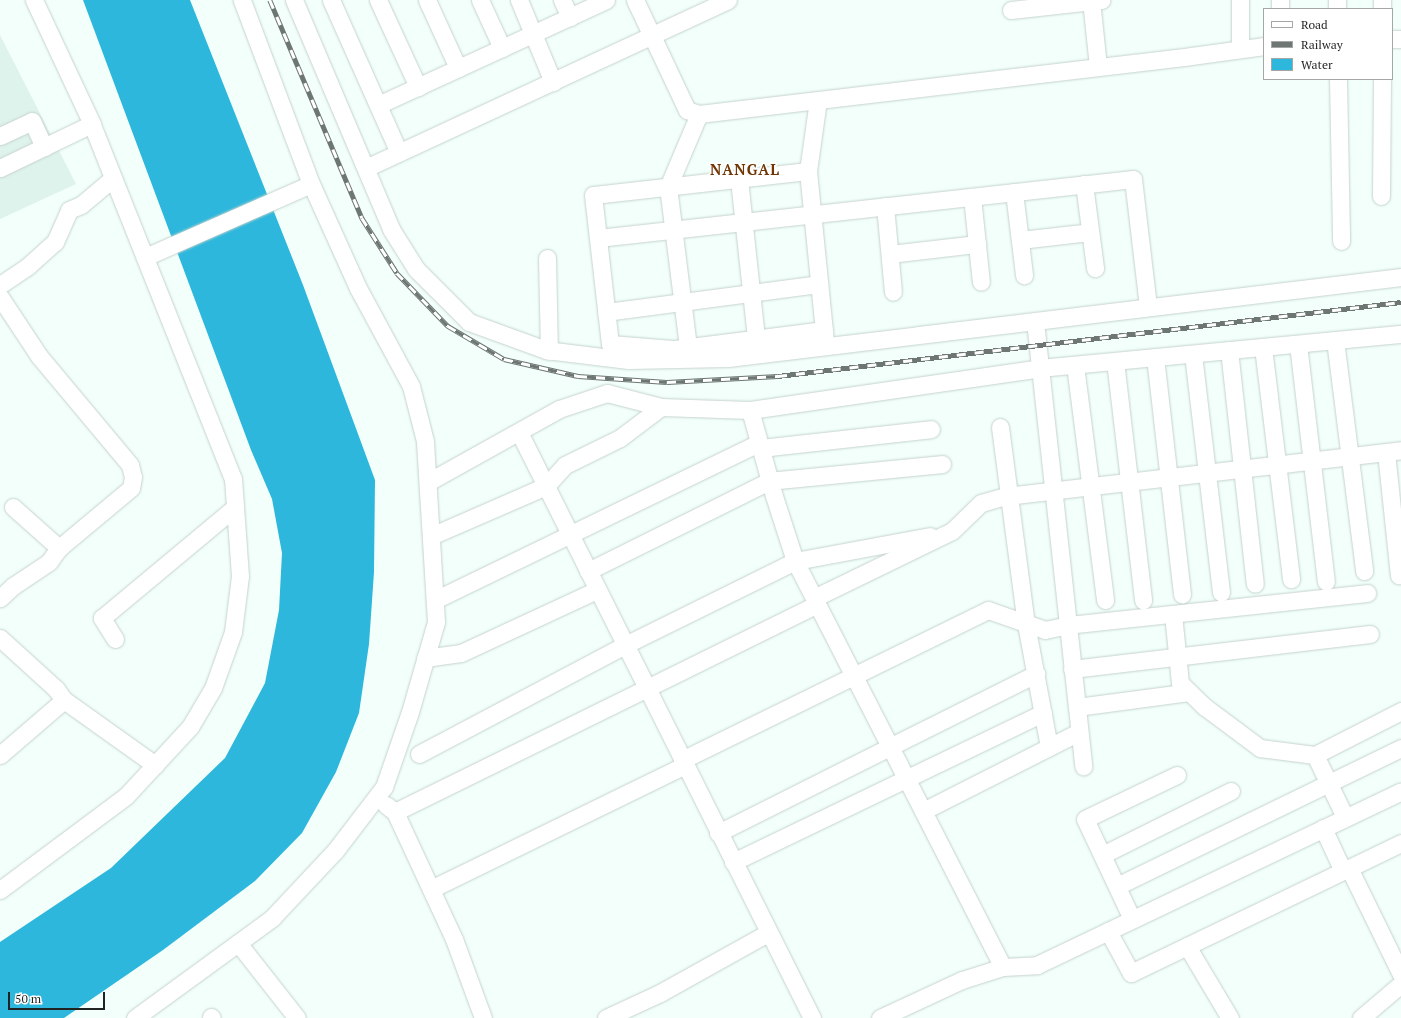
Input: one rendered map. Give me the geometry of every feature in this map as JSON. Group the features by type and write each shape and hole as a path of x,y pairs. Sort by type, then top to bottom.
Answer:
{"street":[{"path":"0,890 126,796 190,727 213,688 233,632 240,576 233,479 92,124 34,0"},
{"path":"135,1018 272,918 335,851 384,787 436,622 425,440 411,386 358,288 311,184 242,0"},
{"path":"294,0 391,229 416,269 469,322 549,350 628,360 728,358 824,338"},
{"path":"331,0 399,153"},
{"path":"378,0 418,87"},
{"path":"427,0 458,68"},
{"path":"480,0 502,48"},
{"path":"519,0 535,34 553,82"},
{"path":"562,0 570,17"},
{"path":"378,105 606,0"},
{"path":"634,0 686,110 699,114 1263,46"},
{"path":"366,168 728,0"},
{"path":"1011,10 1094,0 1098,67"},
{"path":"1240,0 1240,49"},
{"path":"1338,80 1341,241"},
{"path":"1381,196 1382,80"},
{"path":"818,100 808,171 824,338"},
{"path":"688,347 668,187 699,114"},
{"path":"0,136 32,121 44,147"},
{"path":"0,168 92,124"},
{"path":"808,171 593,195 610,344 673,349 756,338 824,338 1035,321 1401,277"},
{"path":"0,285 28,266 55,242 69,210 81,205 113,178"},
{"path":"739,179 756,338"},
{"path":"598,238 1133,179 1148,307"},
{"path":"145,257 311,184"},
{"path":"1084,184 1095,268"},
{"path":"1014,192 1024,275"},
{"path":"972,197 981,282"},
{"path":"885,206 893,292"},
{"path":"1020,240 1090,232"},
{"path":"890,254 977,244"},
{"path":"547,258 549,350"},
{"path":"606,312 819,284"},
{"path":"0,598 13,586 49,562 59,548 131,488 133,477 130,465 39,356 3,308"},
{"path":"1035,321 1083,766"},
{"path":"428,482 559,409 607,393 661,407 750,410 1040,368 1401,334"},
{"path":"1335,340 1351,456 1364,571"},
{"path":"1298,344 1326,581"},
{"path":"1263,347 1291,579"},
{"path":"1229,350 1255,584"},
{"path":"1193,354 1221,592"},
{"path":"1155,358 1182,594"},
{"path":"1115,361 1144,600"},
{"path":"1075,365 1105,600"},
{"path":"431,536 546,486 565,465 620,438 661,407"},
{"path":"750,410 769,481 795,561 1003,967"},
{"path":"1000,427 1026,624 1049,747"},
{"path":"434,600 570,534 760,446 931,429"},
{"path":"519,432 718,833 812,1018"},
{"path":"395,812 646,688 952,532 981,503 1009,495 1207,471 1394,451 1399,575"},
{"path":"588,571 769,481 942,464"},
{"path":"13,507 59,548"},
{"path":"115,639 102,618 235,507"},
{"path":"419,754 625,645 795,561 952,532"},
{"path":"425,658 461,654 597,590"},
{"path":"431,889 988,610 1045,630 1068,625 1367,593"},
{"path":"1173,614 1180,683 1205,707 1260,748 1315,755 1401,711"},
{"path":"1072,669 1370,634"},
{"path":"0,638 56,689 64,700 155,765"},
{"path":"718,833 1036,674"},
{"path":"1077,707 1189,692"},
{"path":"0,756 64,700"},
{"path":"733,862 907,780 1043,713"},
{"path":"923,811 1079,732"},
{"path":"1116,886 1401,748"},
{"path":"1315,755 1345,817"},
{"path":"1132,919 1085,819 1177,775"},
{"path":"892,1016 962,980 1003,967 1037,965 1401,790"},
{"path":"1102,855 1231,791"},
{"path":"376,797 395,812 454,939 483,1018"},
{"path":"1323,828 1401,974"},
{"path":"1108,931 1131,973 1401,843"},
{"path":"606,1018 660,993 768,933"},
{"path":"238,943 298,1018"},
{"path":"1187,946 1230,1018"},
{"path":"1361,1018 1401,984"}],"shaded area":[{"path":"0,35 76,184 0,219"}],"water":[{"path":"83,0 190,0 303,285 375,480 374,572 369,644 359,713 336,772 302,833 255,881 163,950 64,1018 0,1018 0,942 111,868 225,758 265,683 279,610 282,553 272,499 251,450"}],"railway":[{"path":"270,0 362,218 397,273 448,326 504,359 578,376 667,382 778,376 1401,302"}],"district":[{"name":"NANGAL","path":"745,170"}]}
